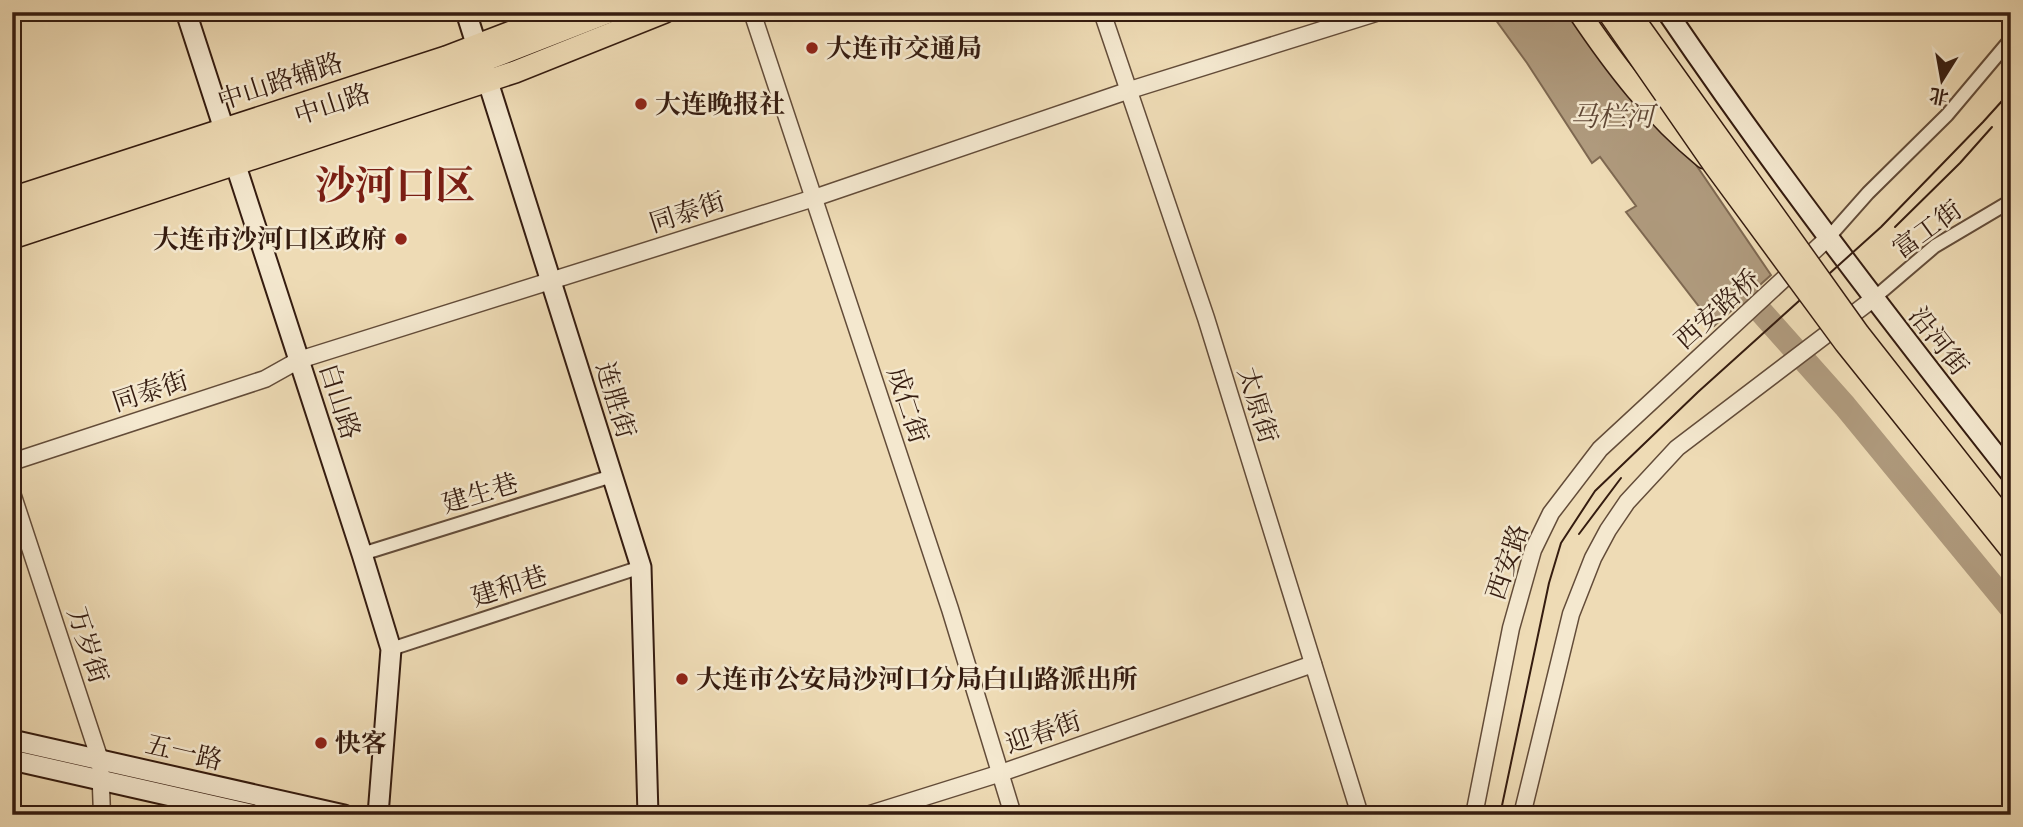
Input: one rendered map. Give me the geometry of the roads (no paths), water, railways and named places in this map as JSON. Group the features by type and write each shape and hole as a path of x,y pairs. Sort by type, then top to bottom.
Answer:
{"main road":[{"name":"白山路","path":"186,12 391,649 378,815"},
{"name":"连胜街","path":"466,12 641,566 648,815"},
{"name":"中山路辅路","path":"12,198 230,147 482,63 563,12"},
{"name":"中山路","path":"482,63 609,12"},
{"name":"中山路","path":"12,218 482,63 665,12"},
{"path":"1578,12 1617,68 1650,106 1683,140 1714,164"},
{"path":"1608,12 1844,343 2011,550"},
{"path":"1629,12 1859,334 2011,527"},
{"name":"沿河街","path":"1652,12 1738,137 1811,233 1829,237"},
{"name":"沿河街","path":"1667,12 1748,130 1873,299 2011,474"},
{"name":"中山路","path":"12,238 230,147"},
{"name":"五一路","path":"12,740 344,815"},
{"name":"五一路","path":"12,760 255,815"}],"street":[{"name":"成仁街","path":"752,12 950,609 1013,815"},
{"name":"太原街","path":"1102,12 1206,318 1360,815"},
{"name":"同泰街","path":"12,462 265,379 299,360 814,198 1130,90 1379,12"},
{"path":"1829,237 1868,192 1947,115 2011,39"},
{"name":"富工街","path":"1873,299 1935,246 2011,201"},
{"name":"西安路桥","path":"1681,373 1829,237"},
{"path":"1522,815 1571,614 1593,558 1608,530 1653,472 1677,448 1873,299"},
{"name":"西安路","path":"1474,815 1511,628 1533,551 1551,513 1600,449 1681,373"},
{"name":"建生巷","path":"362,554 612,476"},
{"name":"万岁街","path":"12,493 100,760 102,815"},
{"name":"建和巷","path":"391,649 641,566"},
{"name":"迎春街","path":"867,815 1001,773 1313,664"}],"water":[{"name":"马栏河","path":"1490,12 1592,12 1771,275 1714,326 1626,212 1636,206 1600,157 1592,163 1527,63"}],"waterway":[{"name":"马栏河","path":"1748,297 1845,406 2011,608"}],"tram line":[{"path":"1500,815 1549,583 1561,543 1595,491 1698,392 1881,227 2011,91"},
{"path":"1895,227 1992,127"},
{"path":"1579,534 1621,478"}],"place":[{"name":"大连市交通局","path":"812,48"},
{"name":"大连晚报社","path":"641,104"},
{"name":"大连市沙河口区政府","path":"401,239"},
{"name":"大连市公安局沙河口分局白山路派出所","path":"682,679"},
{"name":"快客","path":"321,743"}],"district":[{"name":"沙河口区","path":"395,185"}]}
